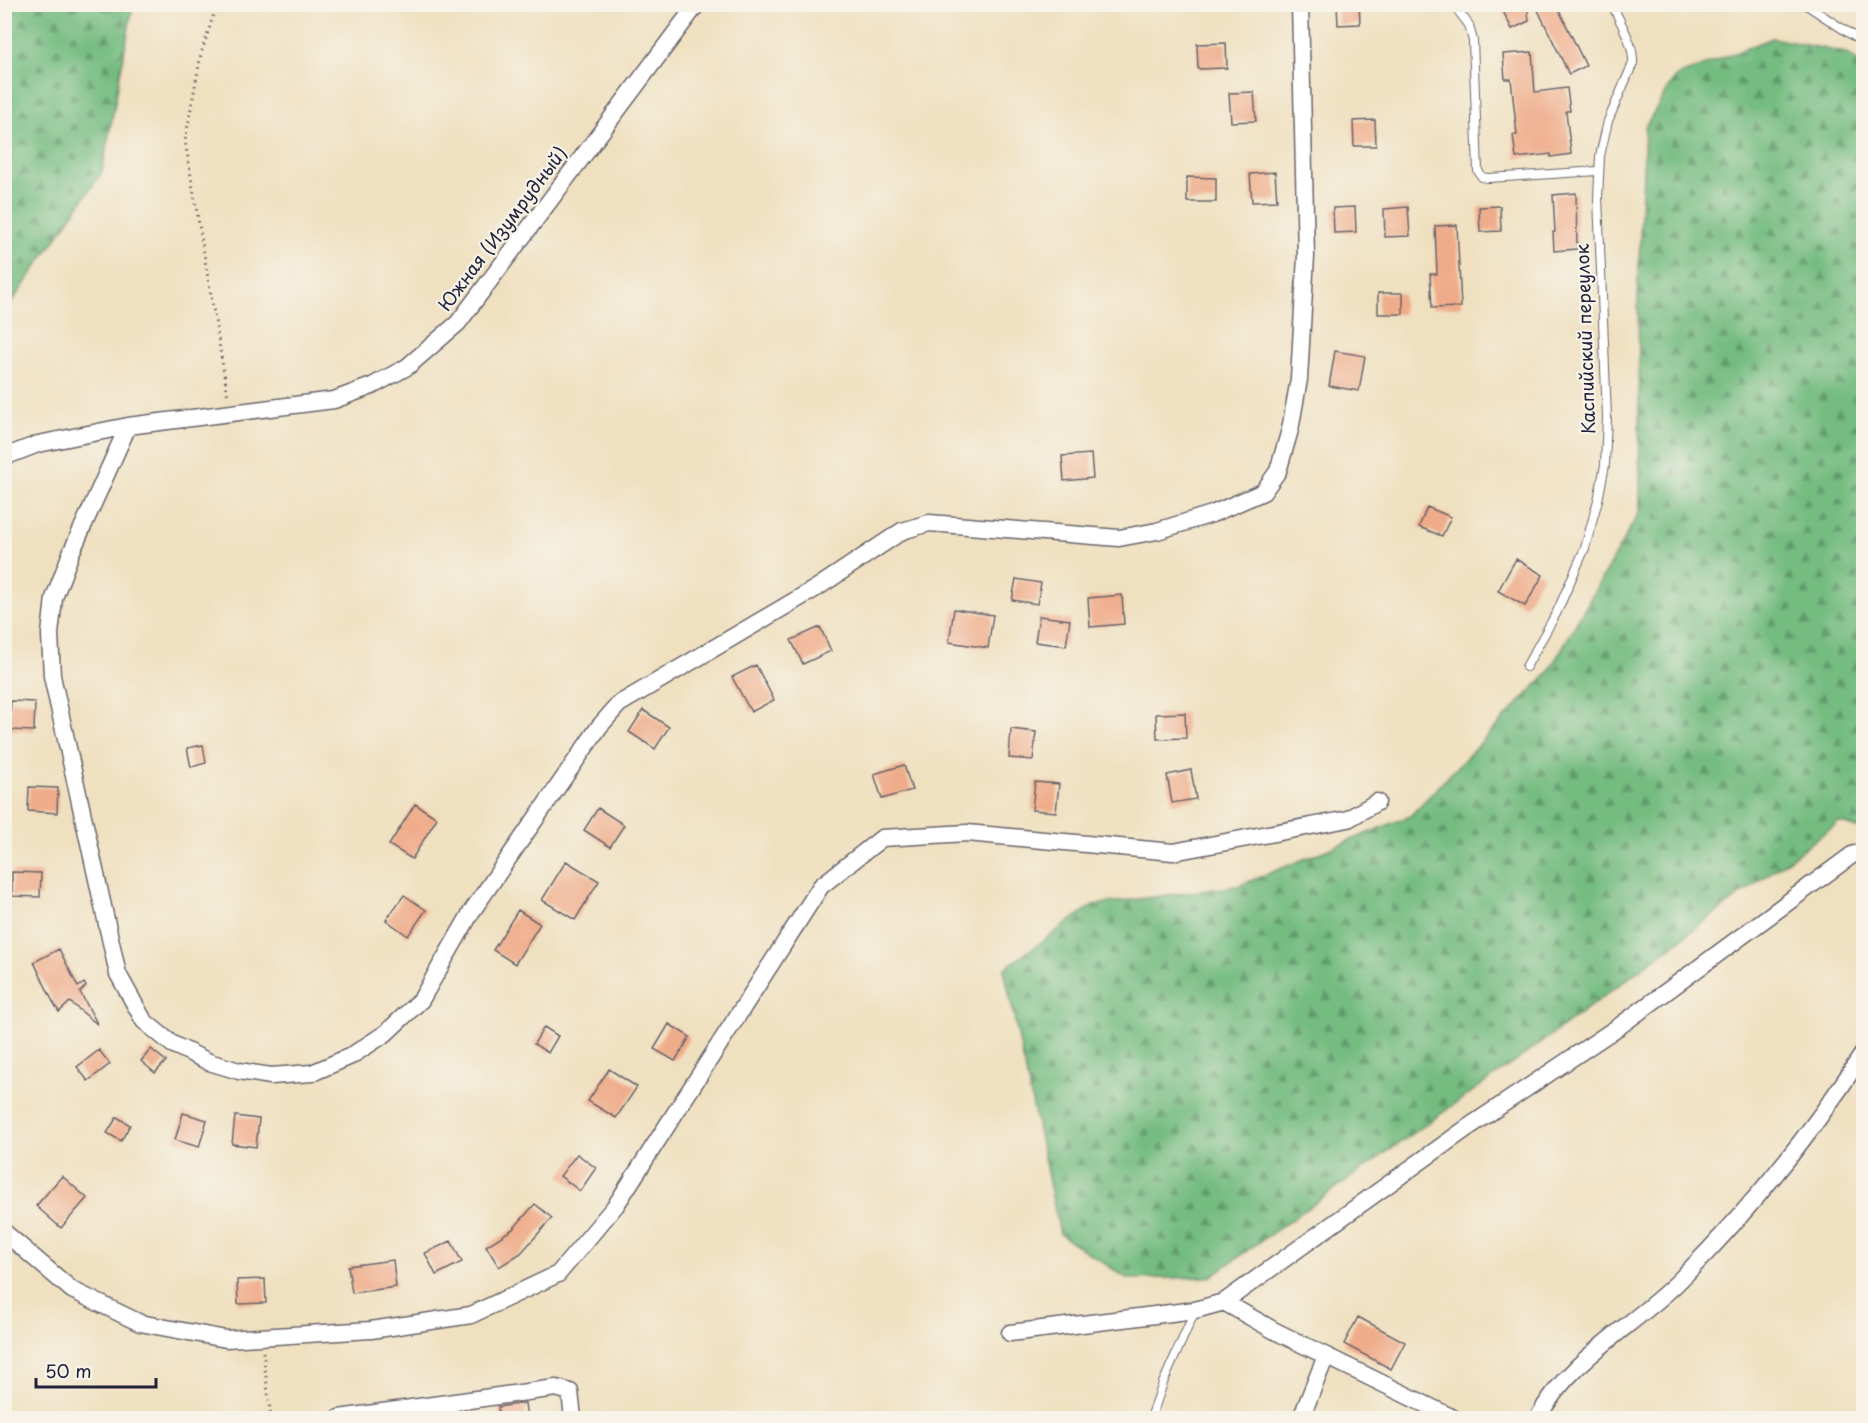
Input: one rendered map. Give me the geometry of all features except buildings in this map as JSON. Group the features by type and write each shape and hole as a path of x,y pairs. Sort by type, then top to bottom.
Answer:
{"street":[{"name":"Южная (Изумрудный)","path":"4,457 38,444 128,426 334,400 372,386 407,367 458,323 697,4"},
{"path":"128,426 71,553 54,598 50,634 52,676 118,974 144,1021 172,1044 209,1062 239,1071 271,1076 312,1073 351,1056 386,1033 421,1000 472,911 599,727 619,704 818,586 891,537 902,531 929,523 1119,538 1157,531 1212,514 1263,492 1278,471 1290,430 1299,379 1306,256 1300,4"},
{"path":"4,1232 72,1290 140,1323 226,1339 371,1330 471,1315 558,1274 616,1205 821,886 882,838 967,833 1173,852 1348,819 1377,802"},
{"path":"1010,1333 1195,1310 1224,1302 1467,1128 1621,1025 1852,855 1863,853"},
{"path":"1538,1419 1568,1376 1676,1284 1758,1198 1835,1096 1863,1052"},
{"path":"1224,1302 1256,1321 1453,1419"},
{"path":"1301,1419 1326,1356"},
{"path":"339,1419 450,1411 556,1388 570,1392 573,1419"}],"lane":[{"path":"1453,4 1469,24 1473,41 1478,171 1482,177 1598,171"},
{"name":"Каспийский переулок","path":"1526,667 1557,612 1585,548 1605,465 1607,417 1598,171 1608,121 1633,63 1631,45 1612,4"},
{"path":"1805,4 1863,43"},
{"path":"1151,1419 1163,1383 1195,1310"}],"path":[{"path":"216,4 201,54 185,141 231,414"},
{"path":"261,1336 271,1419"}],"green space":[{"path":"5,4 133,5 102,172 5,312"},
{"path":"1772,38 1845,53 1863,65 1863,830 1839,822 1527,1053 1210,1277 1128,1279 1060,1234 1004,969 1093,905 1238,886 1410,816 1548,673 1640,511 1638,285 1645,127 1675,77"}]}
